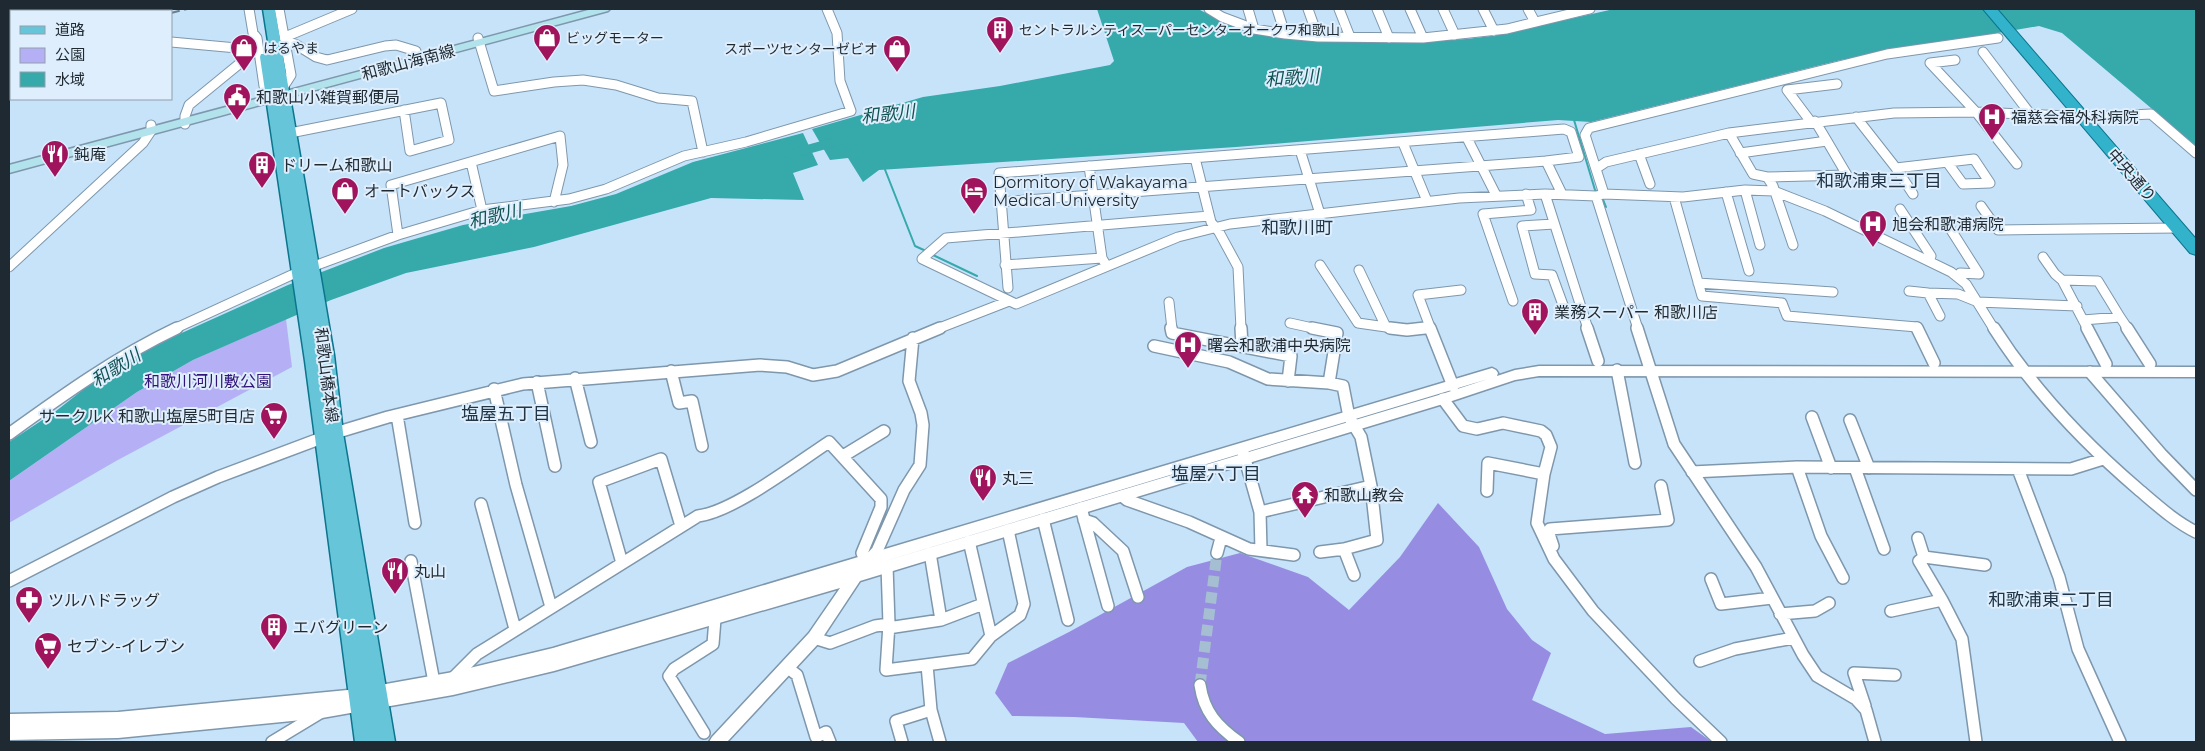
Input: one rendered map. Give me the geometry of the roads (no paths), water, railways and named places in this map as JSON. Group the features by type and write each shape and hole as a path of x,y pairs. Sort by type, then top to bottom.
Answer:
{"highway":[{"name":"中央通り","path":"1990,9 2005,36 2081,116 2196,249"}],"main road":[{"name":"和歌山橋本線","path":"258,9 277,94 319,358 365,742"},
{"name":"和歌山橋本線","path":"269,9 277,94 290,133 305,271"},
{"name":"和歌山海南線","path":"478,40 585,9"},
{"name":"和歌山海南線","path":"9,163 185,120 417,56 604,9"},
{"name":"和歌山海南線","path":"9,169 151,128"},
{"name":"和歌山橋本線","path":"328,435 379,697 385,742"}],"street":[{"path":"249,9 253,32 257,38 257,50 264,86 277,94 291,75 279,9"},
{"path":"285,40 352,9"},
{"path":"9,434 101,369 147,342 305,271 398,235 482,210 554,202 606,189 684,156 746,142 851,111 841,86 838,70 838,34 827,9"},
{"path":"1208,9 1221,13 1254,29 1285,34 1318,37 1389,38 1423,38 1494,31 1590,9"},
{"path":"1248,9 1254,29"},
{"path":"1277,9 1285,34"},
{"path":"1308,9 1318,37"},
{"path":"1339,9 1350,37"},
{"path":"1378,9 1389,38"},
{"path":"1410,9 1423,38"},
{"path":"1443,9 1455,35"},
{"path":"1483,9 1494,31"},
{"path":"1528,9 1535,22"},
{"path":"1549,9 1553,18"},
{"path":"1866,710 1856,699 1817,676 1780,614 1756,567 1674,444 1648,366 1600,195 1597,168 1585,135 1589,128 1887,54 2005,36"},
{"path":"285,40 292,42 320,59 330,59 381,46 395,45 416,51 417,56"},
{"path":"478,40 494,91 549,81 597,82 615,84 638,93 678,101 692,101 703,152"},
{"path":"172,42 257,50"},
{"path":"185,120 189,105 257,50"},
{"path":"1983,52 2031,114"},
{"path":"1955,60 1930,63 1976,112 2017,164"},
{"path":"1728,133 1752,174 1767,177 1847,175 1813,121 1787,90 1837,84"},
{"path":"290,133 404,110 441,103 449,140 410,151 404,110"},
{"path":"1597,168 1606,162 1728,133 1813,121 1894,113 1976,112 2081,116 2151,114 2196,153"},
{"path":"1856,117 1896,168 1913,194"},
{"path":"9,267 136,149 151,128"},
{"path":"1000,202 1579,157 1571,132 1564,129 1468,138 999,173 1000,202 1002,233 1008,288"},
{"path":"398,235 391,185 560,136 563,165 554,202"},
{"path":"1468,138 1480,166 1496,195"},
{"path":"1740,153 1827,141"},
{"path":"1403,143 1427,201"},
{"path":"1300,150 1320,214"},
{"path":"1639,154 1650,184"},
{"path":"1195,158 1209,216 1238,267 1242,345"},
{"path":"1896,168 1947,162 1974,159 1990,183 1963,184 1947,162"},
{"path":"1546,161 1562,194"},
{"path":"471,162 482,210"},
{"path":"1089,166 1104,261"},
{"path":"1767,177 1774,191 1793,245"},
{"path":"1209,216 946,238 922,259 1016,304 1104,261 1215,227 1427,201 1496,195 1674,196 1745,190 1774,191 1825,211 1958,276 1966,284 2019,367 2103,459 2178,522 2196,532"},
{"path":"1745,190 1760,245"},
{"path":"1726,192 1749,271"},
{"path":"1513,301 1483,214 1531,210 1526,194"},
{"path":"1545,194 1598,362"},
{"path":"1674,196 1702,296 1782,303 1787,316 1917,327 1934,363"},
{"path":"1981,206 1998,230 2178,228"},
{"path":"1900,209 1931,256 1929,261"},
{"path":"1946,222 1979,274 1960,273 1958,276"},
{"path":"1554,224 1522,226 1535,274 1552,275 1562,305"},
{"path":"2043,257 2055,274 2062,280 2106,364"},
{"path":"1005,265 1104,261"},
{"path":"1320,265 1358,323 1407,330 1430,327"},
{"path":"1359,270 1386,326"},
{"path":"2062,280 2098,281 2150,364"},
{"path":"1698,283 1833,292"},
{"path":"1453,386 1418,295 1461,290"},
{"path":"1909,291 1958,294 1978,302 2076,306"},
{"path":"1928,293 1940,316"},
{"path":"9,581 182,493 258,460 328,435 396,415 494,389 575,378 760,365 787,367 813,375 822,375 837,371 913,338 1009,300"},
{"path":"1169,302 1172,332 1290,356 1288,381"},
{"path":"2083,320 2120,317"},
{"path":"1290,323 1337,333 1329,383"},
{"path":"717,742 814,638 855,576 877,551 904,490 920,464 923,425 921,413 909,381 913,338"},
{"path":"1154,346 1229,362 1268,379 1329,383 1343,386 1352,421 1361,437 1377,540 1344,549 1320,552"},
{"path":"9,734 63,738 322,711 434,682 553,655 1243,454 1352,421 1496,372 1537,364 1598,362 1648,366 2019,367 2106,364 2196,364"},
{"path":"1352,421 1443,399 1515,375 1539,371 1617,370 1648,366 1934,363 2090,372 2196,372"},
{"path":"1617,370 1635,463"},
{"path":"671,371 679,403 692,401 702,446"},
{"path":"2090,372 2196,490"},
{"path":"575,378 591,442"},
{"path":"537,382 556,466"},
{"path":"494,389 516,485 552,607"},
{"path":"1443,399 1463,426 1477,429 1503,423 1541,431 1546,434 1551,447 1544,474 1537,522 1554,559 1593,611 1676,699 1721,742"},
{"path":"396,415 415,523"},
{"path":"1812,417 1831,468"},
{"path":"1850,420 1869,468"},
{"path":"843,456 884,431"},
{"path":"453,679 477,654 622,562 681,526 748,495 829,442 882,499 881,507 862,553 866,563"},
{"path":"379,697 453,688 554,664 715,619 1044,519 1082,514 1122,496 1243,454"},
{"path":"1243,454 1260,512 1261,550"},
{"path":"622,562 599,482 661,459 681,526"},
{"path":"1692,472 1797,468 2071,469 2103,459"},
{"path":"1487,491 1488,463 1544,474"},
{"path":"1797,468 1820,536 1843,578"},
{"path":"1855,468 1884,549"},
{"path":"2018,469 2059,577 2078,649 2120,742"},
{"path":"1260,512 1370,486"},
{"path":"1554,559 1554,547 1549,534 1550,529 1668,520 1661,486"},
{"path":"1122,496 1127,500 1189,522 1249,549 1294,555"},
{"path":"482,504 515,630"},
{"path":"1082,514 1123,551 1138,597"},
{"path":"1082,514 1108,606"},
{"path":"1044,519 1068,620"},
{"path":"887,566 889,626 886,670 972,659 991,636 1020,615 1024,604 1008,530"},
{"path":"1217,553 1221,538"},
{"path":"1918,538 1924,557"},
{"path":"969,542 991,636"},
{"path":"1344,549 1354,575"},
{"path":"930,553 941,620"},
{"path":"1976,742 1962,639 1919,561 1924,557 1985,565"},
{"path":"410,561 434,682"},
{"path":"1711,578 1721,604 1772,598"},
{"path":"1891,611 1942,600"},
{"path":"1780,614 1815,611 1829,603"},
{"path":"814,638 830,643 875,626 941,620 983,604"},
{"path":"704,732 670,676 674,669 713,644 715,619"},
{"path":"1700,661 1734,649 1794,638"},
{"path":"927,666 931,710 940,742"},
{"path":"788,668 797,675 816,737 826,732 830,742"},
{"path":"1875,742 1854,673 1895,675"},
{"path":"1200,686 1205,709 1210,718 1240,742"},
{"path":"9,721 118,719 359,701"},
{"path":"902,742 896,721 931,710"},
{"path":"272,742 322,711"}],"water":[{"path":"1097,9 1198,9 1234,27 1265,35 1405,42 1467,39 1499,35 1614,9 2196,9 2196,146 2062,33 2039,26 1841,60 1591,122 1558,120 1236,147 879,170 863,182 848,158 830,160 812,129 923,97 1000,86 1110,65 1114,61"},
{"path":"803,133 818,165 793,173 804,200 711,198 534,247 406,273 331,300 193,360 137,392 9,481 9,442 56,411 107,371 175,336 288,285 384,248 463,225 571,206 616,194 693,162"}],"waterway":[{"path":"1574,120 1595,190 1598,193"},
{"name":"和歌川","path":"790,154 843,140"},
{"path":"884,167 915,246 926,251"},
{"path":"1602,197 1606,207"},
{"path":"931,254 977,276"}],"tunnel":[{"path":"1200,685 1217,553"}],"railway":[{"path":"172,13 187,9"}],"place":[{"name":"セントラルシティスーパーセンターオークワ和歌山","path":"1000,54"},
{"name":"ビッグモーター","path":"547,62"},
{"name":"はるやま","path":"244,72"},
{"name":"スポーツセンターゼビオ","path":"897,73"},
{"name":"和歌山小雑賀郵便局","path":"237,121"},
{"name":"福慈会福外科病院","path":"1992,141"},
{"name":"鈍庵","path":"55,178"},
{"name":"ドリーム和歌山","path":"262,189"},
{"name":"オートバックス","path":"345,215"},
{"name":"Dormitory of Wakayama Medical University","path":"974,215"},
{"name":"旭会和歌浦病院","path":"1873,248"},
{"name":"業務スーパー 和歌川店","path":"1535,336"},
{"name":"曙会和歌浦中央病院","path":"1188,369"},
{"name":"サークルK 和歌山塩屋5町目店","path":"274,440"},
{"name":"丸三","path":"983,502"},
{"name":"和歌山教会","path":"1305,519"},
{"name":"丸山","path":"395,595"},
{"name":"ツルハドラッグ","path":"29,624"},
{"name":"エバグリーン","path":"274,651"},
{"name":"セブン-イレブン","path":"48,670"}],"district":[{"name":"和歌浦東三丁目","path":"1879,181"},
{"name":"和歌川町","path":"1297,228"},
{"name":"塩屋五丁目","path":"506,414"},
{"name":"塩屋六丁目","path":"1216,474"},
{"name":"和歌浦東二丁目","path":"2051,600"}],"park label":[{"name":"和歌川河川敷公園","path":"208,381"}]}
